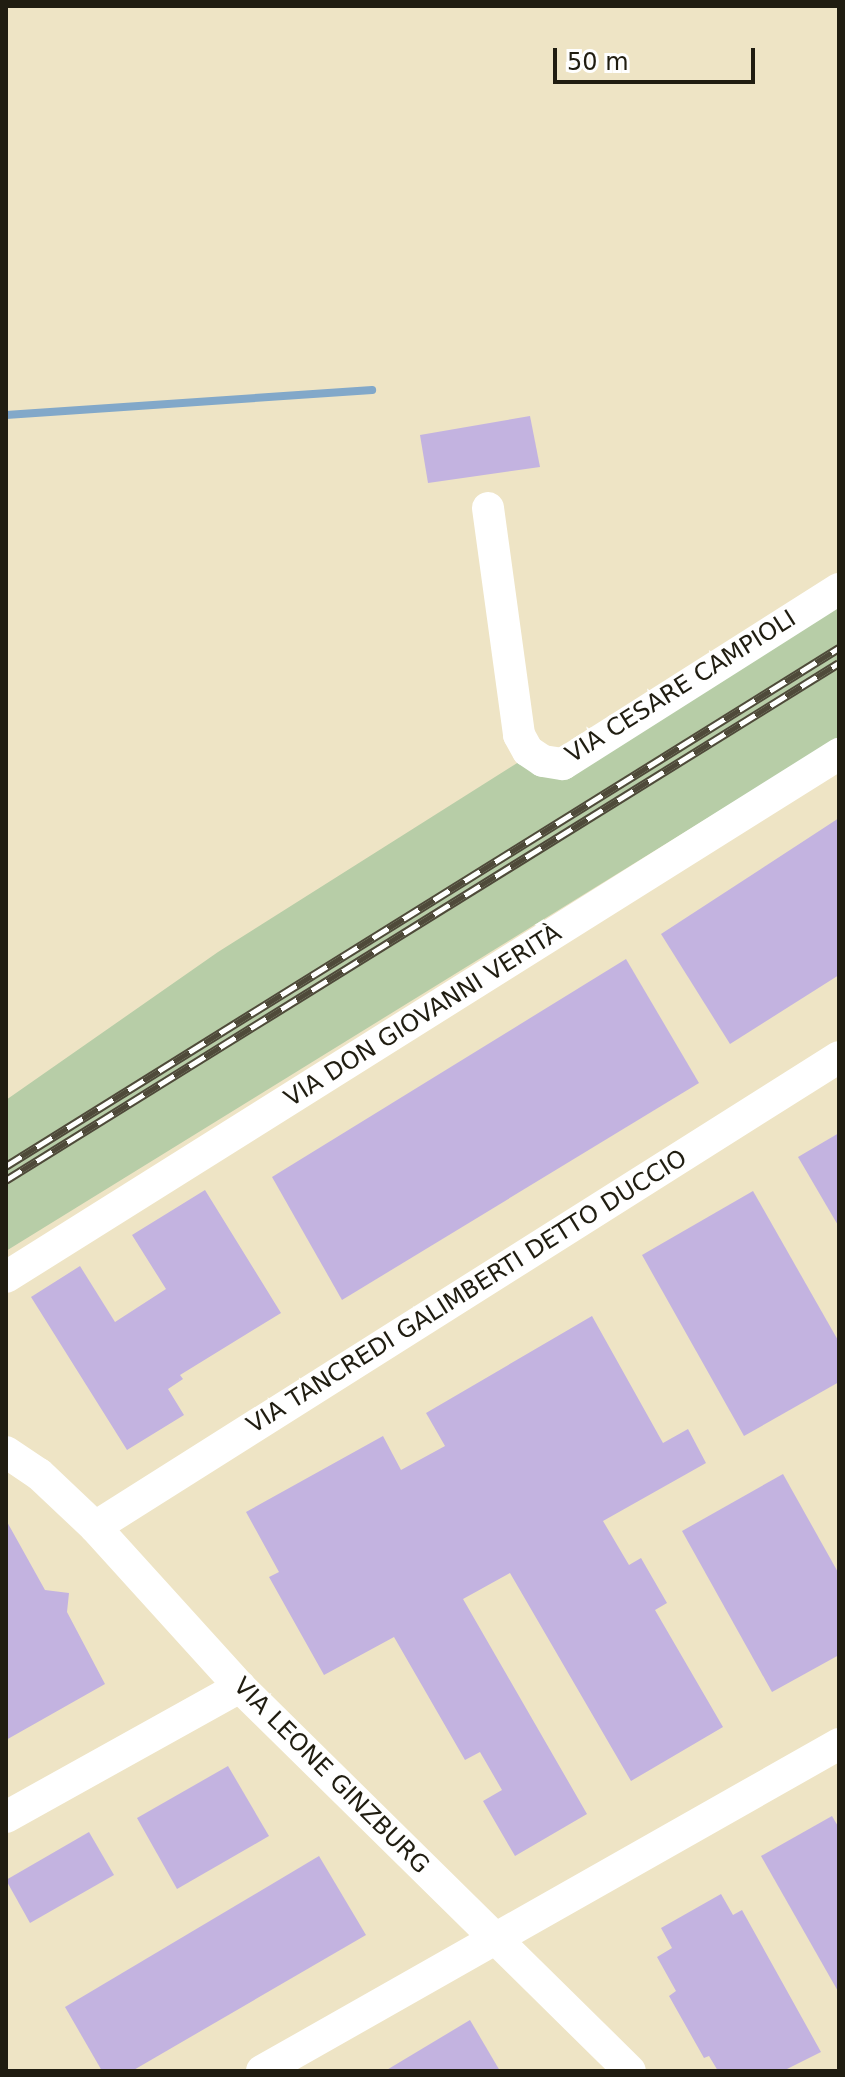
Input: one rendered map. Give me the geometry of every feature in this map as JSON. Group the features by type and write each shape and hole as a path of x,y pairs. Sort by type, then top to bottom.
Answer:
{"street":[{"name":"VIA CESARE CAMPIOLI","path":"488,508 519,735 528,751 543,761 563,764 839,589"},
{"name":"VIA DON GIOVANNI VERITÀ","path":"6,1277 839,754"},
{"name":"VIA TANCREDI GALIMBERTI DETTO DUCCIO","path":"95,1527 839,1057"},
{"name":"VIA LEONE GINZBURG","path":"6,1424 39,1474"},
{"name":"VIA LEONE GINZBURG","path":"6,1452 39,1474 95,1527 240,1687 630,2071"},
{"path":"6,1817 240,1687"},
{"path":"262,2071 839,1744"}],"green space":[{"path":"839,596 839,737 6,1251 6,1100 218,952 522,760 537,767"}],"building":[{"path":"530,416 540,467 428,483 420,435"},
{"path":"839,818 839,975 730,1044 661,934"},
{"path":"626,959 699,1083 342,1300 272,1177"},
{"path":"839,1133 839,1227 798,1157"},
{"path":"205,1190 281,1313 180,1375 183,1379 168,1389 184,1415 127,1450 31,1297 80,1266 115,1322 166,1289 132,1235"},
{"path":"753,1191 839,1342 839,1382 744,1436 642,1255"},
{"path":"592,1316 663,1443 688,1429 706,1463 603,1521 629,1565 641,1558 667,1603 655,1610 723,1727 631,1781 510,1573 463,1599 587,1814 515,1856 483,1801 502,1790 480,1752 465,1760 394,1637 324,1675 269,1577 279,1572 246,1512 383,1436 401,1470 445,1446 426,1413"},
{"path":"783,1474 839,1574 839,1655 772,1692 682,1531"},
{"path":"6,1520 45,1590 69,1593 67,1612 105,1684 6,1740"},
{"path":"228,1766 269,1836 177,1889 137,1818"},
{"path":"832,1816 839,1828 839,1993 761,1856"},
{"path":"89,1832 114,1875 30,1923 6,1880"},
{"path":"319,1856 366,1935 132,2071 102,2071 65,2007"},
{"path":"721,1894 733,1915 742,1910 821,2052 783,2071 718,2071 709,2056 704,2058 669,1996 676,1991 657,1957 672,1948 661,1928"},
{"path":"470,2020 500,2071 385,2071"}],"waterway":[{"path":"6,415 372,390"}],"railway":[{"path":"6,1166 839,648"},
{"path":"6,1180 839,663"}]}
